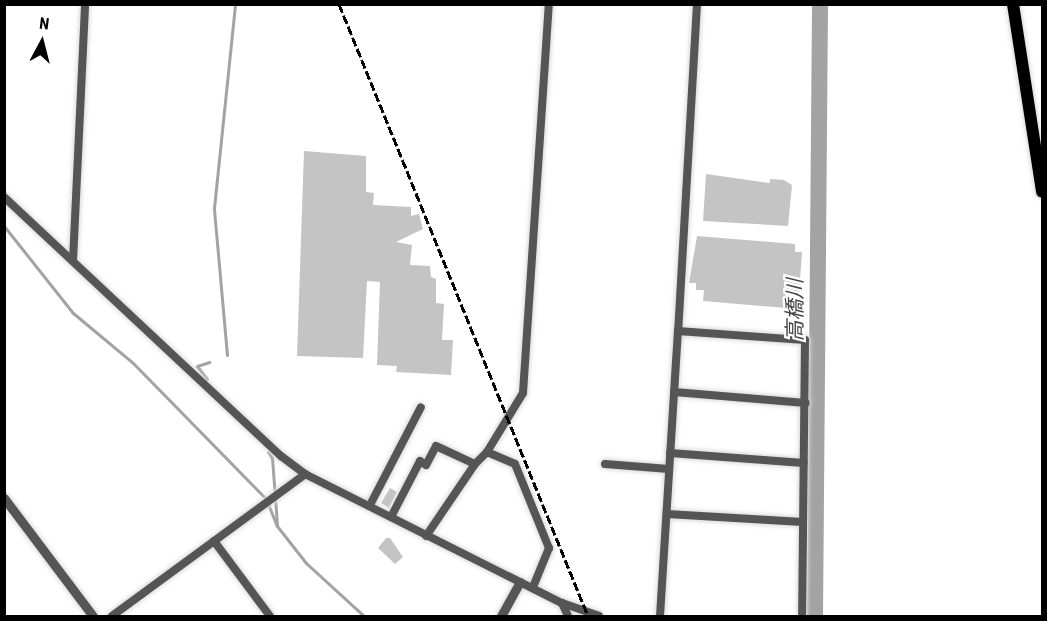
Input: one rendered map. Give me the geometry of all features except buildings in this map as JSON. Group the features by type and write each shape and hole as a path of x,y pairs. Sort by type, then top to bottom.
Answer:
{"main road":[{"path":"1013,4 1042,192"}],"street":[{"path":"73,261 85,4"},
{"path":"426,536 475,464 487,452 523,393 549,4"},
{"path":"660,616 697,4"},
{"path":"4,197 305,474 562,603 600,616"},
{"path":"678,331 805,339 802,616"},
{"path":"674,392 806,403"},
{"path":"369,505 421,407"},
{"path":"391,517 420,461 426,465 436,446 475,464"},
{"path":"487,452 515,464 549,548 533,587"},
{"path":"670,453 804,463"},
{"path":"605,464 669,469"},
{"path":"112,616 305,474"},
{"path":"4,498 93,616"},
{"path":"667,514 803,522"},
{"path":"214,541 270,616"},
{"path":"501,616 520,582"},
{"path":"562,603 568,616"}],"waterway":[{"path":"227,355 214,208 235,4"},
{"name":"高橋川","path":"815,616 820,4"},
{"path":"4,226 73,313 133,363 266,499 277,526 306,563 364,616"},
{"path":"207,379 197,366 209,362"},
{"path":"268,452 272,458 277,524"}],"railway":[{"path":"339,4 588,616"}]}
